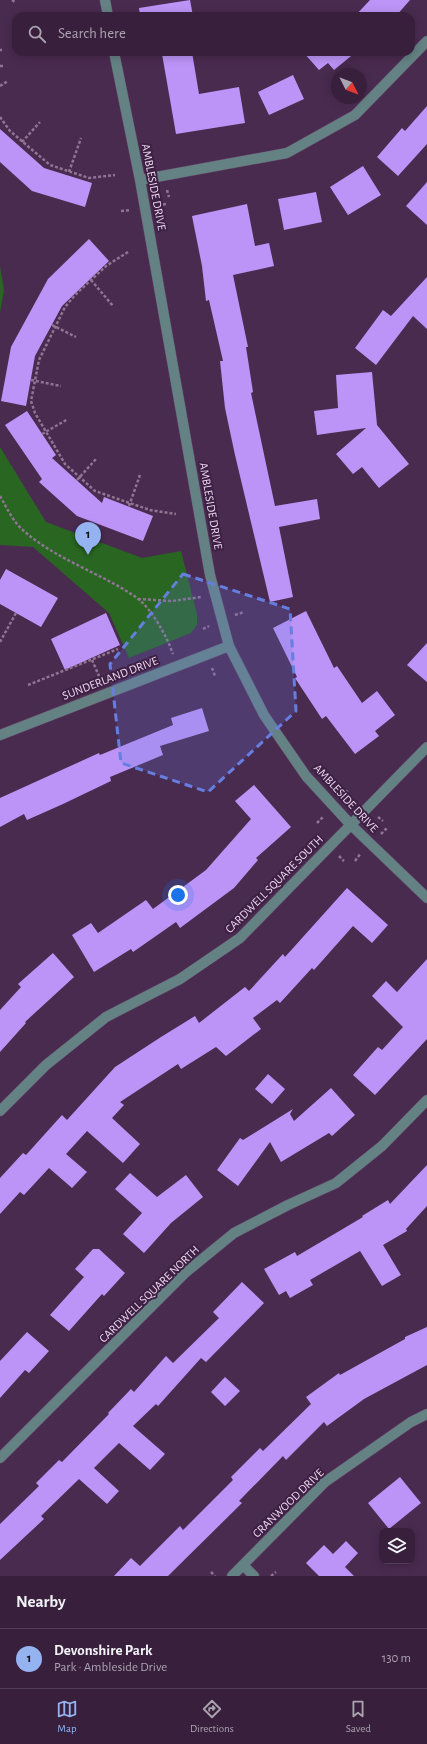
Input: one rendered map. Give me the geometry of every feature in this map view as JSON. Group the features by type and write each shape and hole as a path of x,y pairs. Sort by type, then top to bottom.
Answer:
{"street":[{"path":"105,0 107,12"},
{"path":"415,53 427,41"},
{"name":"AMBLESIDE DRIVE","path":"115,56 140,180 210,575 229,646 264,715 306,776 351,825 427,898"},
{"path":"140,180 286,153 355,115 412,56"},
{"name":"SUNDERLAND DRIVE","path":"0,735 229,646"},
{"name":"CARDWELL SQUARE SOUTH","path":"0,1111 46,1065 106,1017 180,979 240,938 427,747"},
{"name":"CARDWELL SQUARE NORTH","path":"0,1458 185,1273 234,1233 288,1205 336,1183 382,1146 427,1100"},
{"name":"CRANWOOD DRIVE","path":"232,1576 325,1482 411,1422 427,1414"},
{"path":"243,1565 254,1576"}],"path":[{"path":"0,86 8,81"},
{"path":"0,117 10,131 50,165 89,178 115,175"},
{"path":"22,142 40,122"},
{"path":"69,172 81,138"},
{"path":"167,190 169,197"},
{"path":"156,205 167,204"},
{"path":"122,212 133,210"},
{"path":"128,252 106,266 76,294 65,307 39,360 31,401 35,413 64,464 95,492 129,505 176,514"},
{"path":"91,280 113,306"},
{"path":"52,325 76,337"},
{"path":"31,380 61,386"},
{"path":"42,434 68,420"},
{"path":"77,480 97,458"},
{"path":"129,505 140,475"},
{"path":"0,496 13,518 23,531 55,552 138,599 164,633 178,666"},
{"path":"138,599 172,602 193,599 215,592"},
{"path":"0,642 16,612"},
{"path":"234,616 244,612"},
{"path":"28,685 118,650"},
{"path":"92,660 99,676"},
{"path":"212,668 215,676"},
{"path":"317,823 325,814"},
{"path":"378,817 383,822"},
{"path":"379,836 387,828"},
{"path":"355,861 362,852"},
{"path":"339,856 344,861"},
{"path":"212,1572 215,1576"},
{"path":"271,1576 276,1572"}],"highlighted area":[{"path":"183,574 290,609 296,711 208,792 121,763 110,664"}],"green space":[{"path":"0,266 4,290 0,312"},
{"path":"0,447 46,522 142,558 181,551 197,614 197,625 191,633 129,658 109,613 33,547 0,545"}],"building":[{"path":"190,0 192,12 140,12 139,8"},
{"path":"370,0 410,0 400,12 359,12"},
{"path":"162,56 193,56 199,94 239,87 245,123 176,134"},
{"path":"307,56 351,56 336,68 332,68 328,63 319,70"},
{"path":"293,75 304,99 269,115 258,92"},
{"path":"427,106 427,144 398,176 377,157 402,128 405,131"},
{"path":"0,129 44,168 92,183 85,207 32,191 0,162"},
{"path":"363,166 381,195 348,215 330,187"},
{"path":"427,182 427,225 406,206"},
{"path":"316,192 322,222 284,230 278,199"},
{"path":"247,204 255,246 269,243 274,266 233,275 248,347 246,347 253,392 251,393 275,506 317,499 320,519 279,527 293,597 270,602 225,408 220,361 223,361 209,300 206,301 202,266 192,216"},
{"path":"89,239 109,261 62,306 35,356 26,406 1,401 11,347 48,279"},
{"path":"427,277 427,329 413,316 376,365 355,348 383,310 391,316"},
{"path":"372,372 377,425 409,464 379,488 362,467 353,474 336,454 366,428 317,435 314,411 338,408 336,375"},
{"path":"27,411 56,455 52,458 102,503 104,497 153,516 143,541 77,516 39,482 42,479 5,425"},
{"path":"6,569 58,598 41,627 0,604 0,580"},
{"path":"306,611 334,668 337,666 362,703 377,691 395,715 375,731 379,736 355,754 326,716 322,719 295,678 297,677 273,628"},
{"path":"106,613 120,645 65,670 51,639"},
{"path":"427,643 427,682 407,665"},
{"path":"202,708 209,731 160,746 163,755 110,777 111,781 27,820 24,814 0,827 0,798 99,753 100,755 173,725 171,718"},
{"path":"254,785 291,827 256,858 258,860 234,888 180,928 176,922 133,952 131,949 94,972 72,935 91,923 98,933 146,900 153,909 206,870 251,819 235,801"},
{"path":"347,888 388,925 372,943 353,926 314,970 312,968 280,1003 277,1000 253,1018 261,1029 226,1056 216,1047 181,1069 178,1064 120,1102 124,1105 112,1118 140,1144 123,1163 87,1131 66,1154 87,1172 72,1188 49,1168 24,1195 20,1192 0,1214 0,1178 23,1153 26,1155 62,1115 67,1120 115,1067 195,1016 199,1023 245,987 249,991 283,954 285,957"},
{"path":"53,953 74,977 25,1022 26,1023 0,1052 0,1010 21,987 18,984"},
{"path":"427,959 427,1039 375,1095 353,1075 378,1047 382,1050 403,1027 372,996 386,981 397,992"},
{"path":"268,1074 285,1089 272,1104 255,1089"},
{"path":"331,1088 355,1115 332,1136 329,1133 281,1162 270,1142 238,1186 217,1170 240,1138 243,1140 293,1109 290,1114 294,1121"},
{"path":"427,1165 427,1206 406,1229 407,1231 383,1245 401,1275 382,1286 360,1251 310,1280 313,1285 290,1298 286,1291 279,1295 264,1269 295,1252 297,1256 363,1217 362,1216 388,1200 390,1204"},
{"path":"130,1173 157,1197 186,1175 203,1197 171,1223 144,1253 123,1234 142,1213 115,1189"},
{"path":"93,1249 99,1249 125,1273 104,1296 102,1294 69,1331 50,1315 84,1277 75,1269"},
{"path":"242,1282 264,1303 206,1362 201,1358 158,1406 156,1404 133,1426 165,1454 150,1470 119,1443 94,1468 119,1491 107,1504 79,1479 41,1516 44,1519 0,1560 0,1524 39,1486 36,1483 59,1460 62,1462 131,1389 134,1392 166,1356 173,1363 219,1318 213,1312"},
{"path":"427,1327 427,1365 364,1399 327,1426 324,1422 286,1460 283,1456 239,1501 242,1503 168,1576 114,1576 131,1558 140,1566 180,1526 183,1530 233,1480 231,1477 260,1448 263,1451 311,1404 306,1397 339,1373 340,1375 405,1339 405,1337"},
{"path":"27,1332 49,1351 29,1373 25,1370 0,1398 0,1361"},
{"path":"225,1377 240,1391 225,1406 211,1392"},
{"path":"400,1477 421,1503 390,1528 388,1528 368,1503"},
{"path":"346,1541 358,1553 345,1567 354,1576 319,1576 306,1563 324,1545 333,1554"}],"place":[{"name":"Devonshire Park","path":"88,555"}]}
